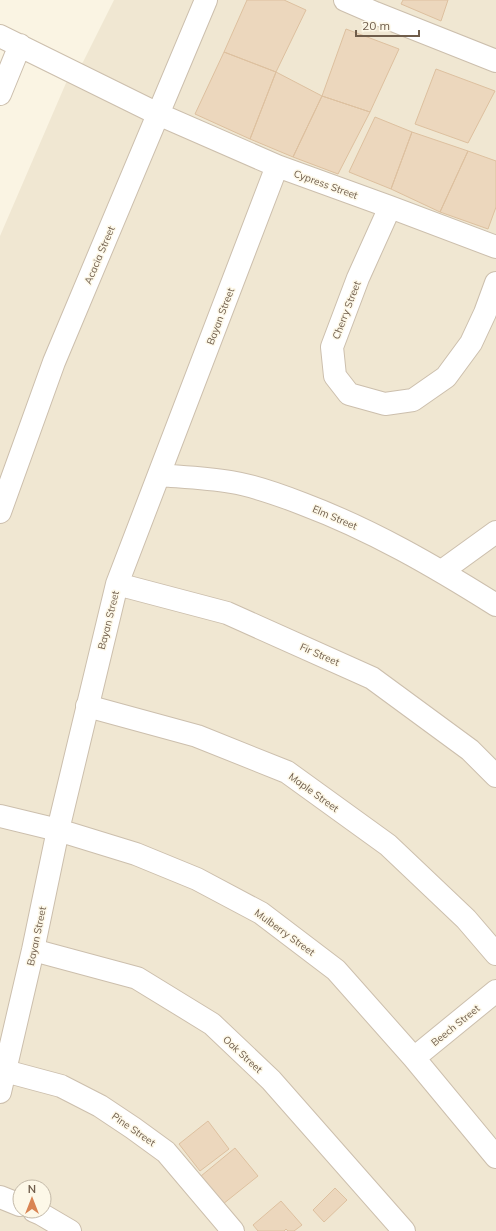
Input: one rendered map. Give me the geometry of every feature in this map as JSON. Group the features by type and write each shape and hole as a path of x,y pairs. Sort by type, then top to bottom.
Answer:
{"street":[{"name":"Acacia Street","path":"0,512 54,362 206,0"},
{"path":"345,0 378,7 496,60"},
{"name":"Cypress Street","path":"0,36 158,114 277,166 496,247"},
{"path":"0,94 20,45"},
{"name":"Bayan Street","path":"0,1092 33,950 58,830 117,584 277,166"},
{"name":"Cherry Street","path":"390,207 358,278 332,347 335,376 349,394 385,404 413,400 446,378 471,343 486,313 496,283"},
{"name":"Elm Street","path":"159,475 232,482 275,493 358,526 442,571 496,605"},
{"path":"442,571 496,532"},
{"name":"Fir Street","path":"117,584 227,613 372,678 470,750 496,776"},
{"name":"Maple Street","path":"87,706 197,736 287,772 388,845 466,919 496,954"},
{"name":"Mulberry Street","path":"0,816 58,830 136,854 197,879 261,913 336,970 414,1058 496,1157"},
{"name":"Oak Street","path":"33,950 137,978 212,1024 271,1080 404,1231"},
{"name":"Beech Street","path":"414,1058 496,991"},
{"name":"Pine Street","path":"5,1071 61,1086 100,1106 166,1152 233,1231"},
{"path":"0,1197 12,1202"},
{"path":"50,1219 70,1231"}],"shaded area":[{"path":"114,0 496,0 496,1231 0,1231 0,236 66,83 83,62"}],"building":[{"path":"247,0 284,0 306,10 276,72 224,52"},
{"path":"403,0 448,0 441,21 401,4"},
{"path":"346,29 399,49 370,112 322,96"},
{"path":"224,52 276,72 250,139 195,114"},
{"path":"436,69 495,91 468,143 415,124"},
{"path":"276,72 322,96 293,157 250,139"},
{"path":"322,96 370,112 338,174 293,157"},
{"path":"375,117 412,132 391,189 349,172"},
{"path":"412,132 468,151 440,212 391,189"},
{"path":"468,151 496,161 496,207 488,229 440,212"},
{"path":"208,1121 229,1149 200,1171 179,1144"},
{"path":"235,1148 258,1176 223,1204 201,1176"},
{"path":"335,1188 347,1200 324,1222 313,1210"},
{"path":"281,1201 302,1225 294,1231 288,1231 286,1229 284,1231 258,1231 253,1225"}]}
